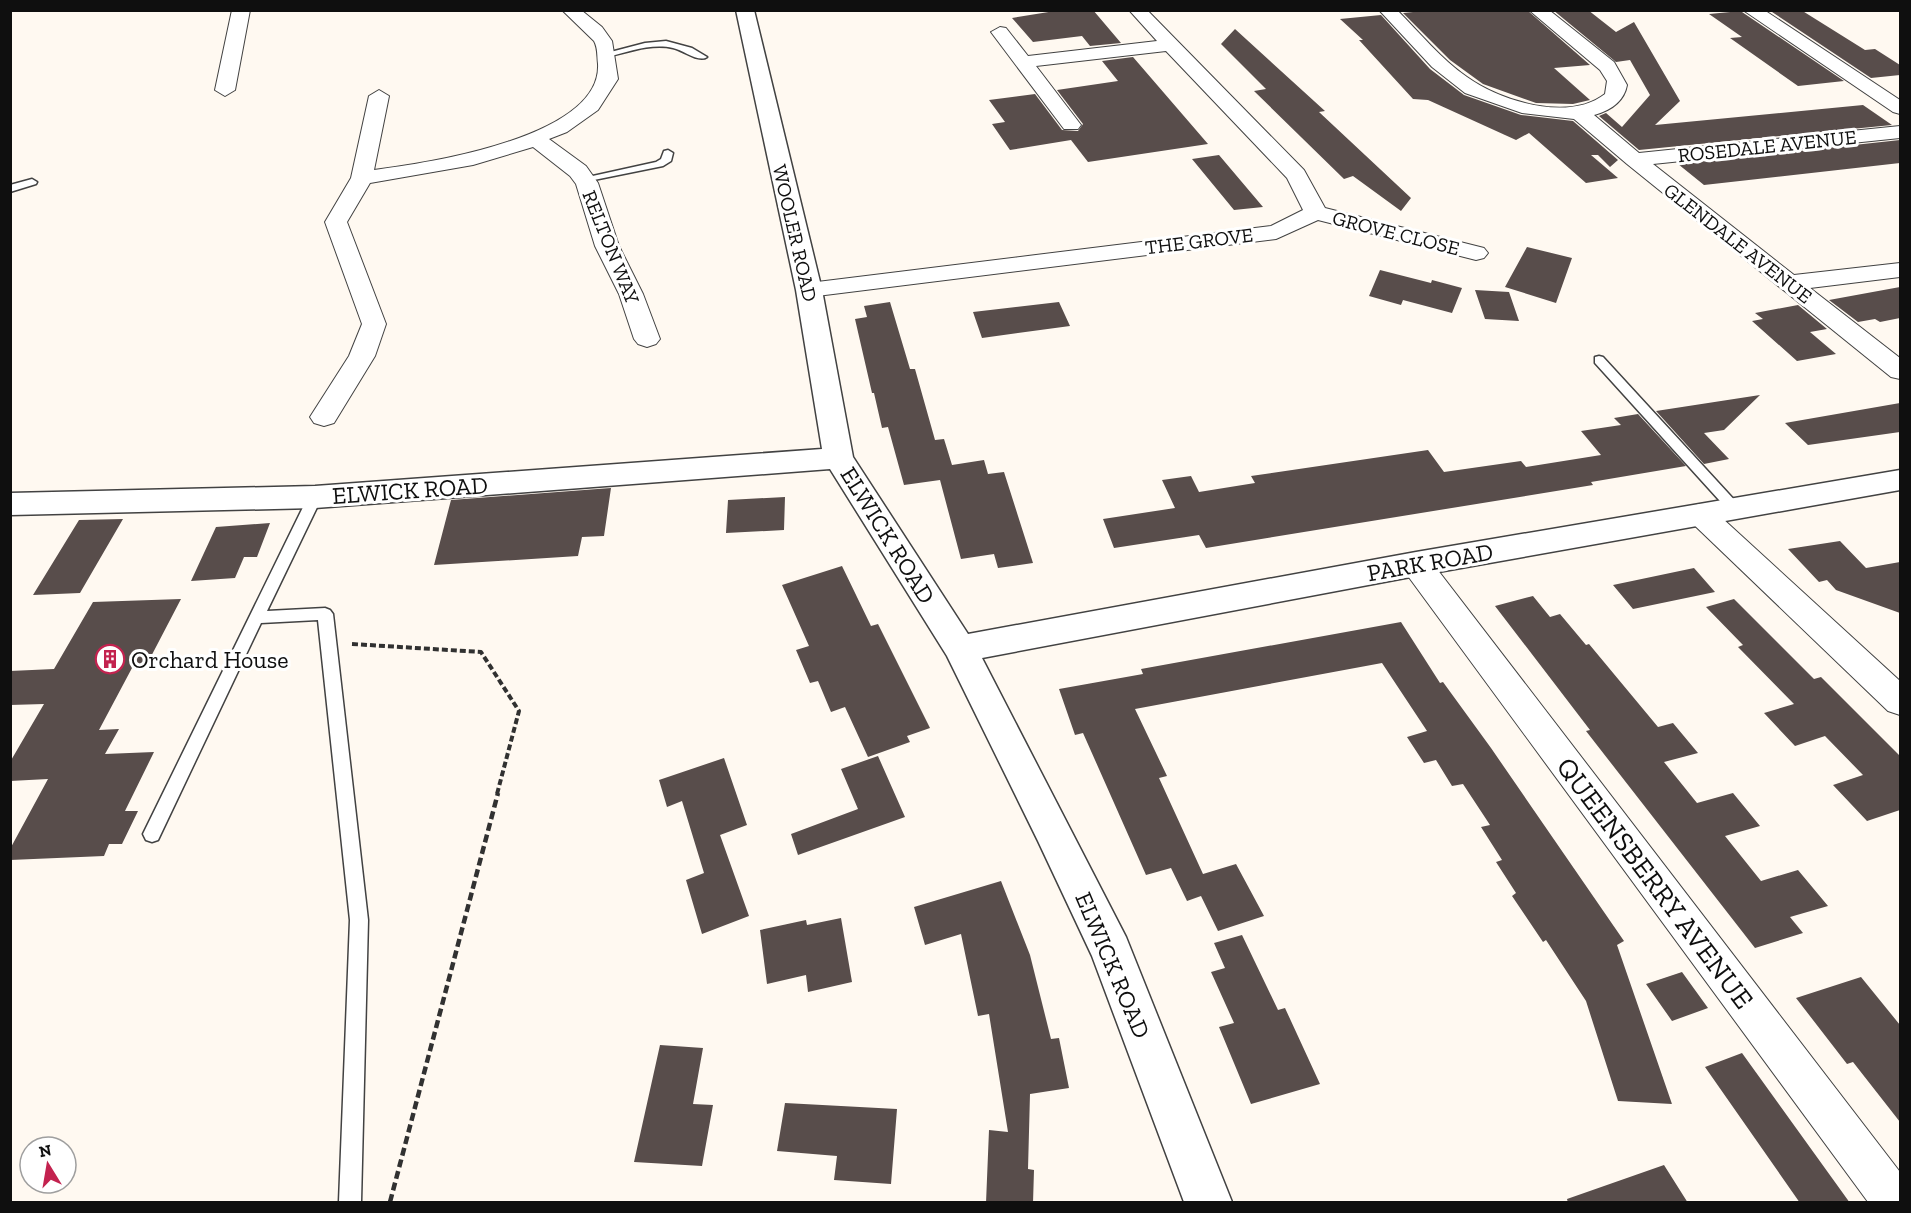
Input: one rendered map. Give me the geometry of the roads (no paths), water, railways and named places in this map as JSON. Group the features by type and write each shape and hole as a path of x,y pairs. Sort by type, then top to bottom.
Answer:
{"street":[{"path":"225,90 241,10"},
{"path":"362,178 456,163 537,140 593,104 604,87 609,68 606,45 597,33 570,10"},
{"name":"WOOLER ROAD","path":"745,10 809,290 838,458"},
{"path":"1137,10 1296,175 1316,213"},
{"path":"1387,10 1470,88 1515,106 1578,112 1602,106 1611,99 1618,83 1606,66 1537,10"},
{"path":"1752,10 1896,101"},
{"path":"1000,32 1071,125"},
{"path":"1024,62 1169,45"},
{"path":"324,417 362,356 374,324 336,222 362,178 379,96"},
{"name":"GLENDALE AVENUE","path":"1578,112 1634,160 1900,371"},
{"name":"ROSEDALE AVENUE","path":"1634,160 1900,132"},
{"name":"RELTON WAY","path":"537,140 565,160 584,179 596,204 607,246 631,294 646,339"},
{"name":"THE GROVE","path":"809,290 1276,232 1316,213"},
{"name":"GROVE CLOSE","path":"1316,213 1476,253"},
{"path":"1788,283 1900,270"},
{"name":"ELWICK ROAD","path":"10,504 315,497 838,458 960,649 1111,951 1208,1203"},
{"name":"PARK ROAD","path":"960,649 1416,564 1900,480"},
{"path":"1700,514 1900,701"},
{"name":"QUEENSBERRY AVENUE","path":"1416,564 1895,1203"}],"lane":[{"path":"607,54 667,43 681,45 703,57"},
{"path":"584,179 659,164 668,159 668,153"},
{"path":"10,189 32,182"},
{"path":"1599,360 1734,508"},
{"path":"152,834 315,497"},
{"path":"256,617 325,614 359,920 350,1203"}],"place":[{"name":"Orchard House","path":"110,659"}]}
